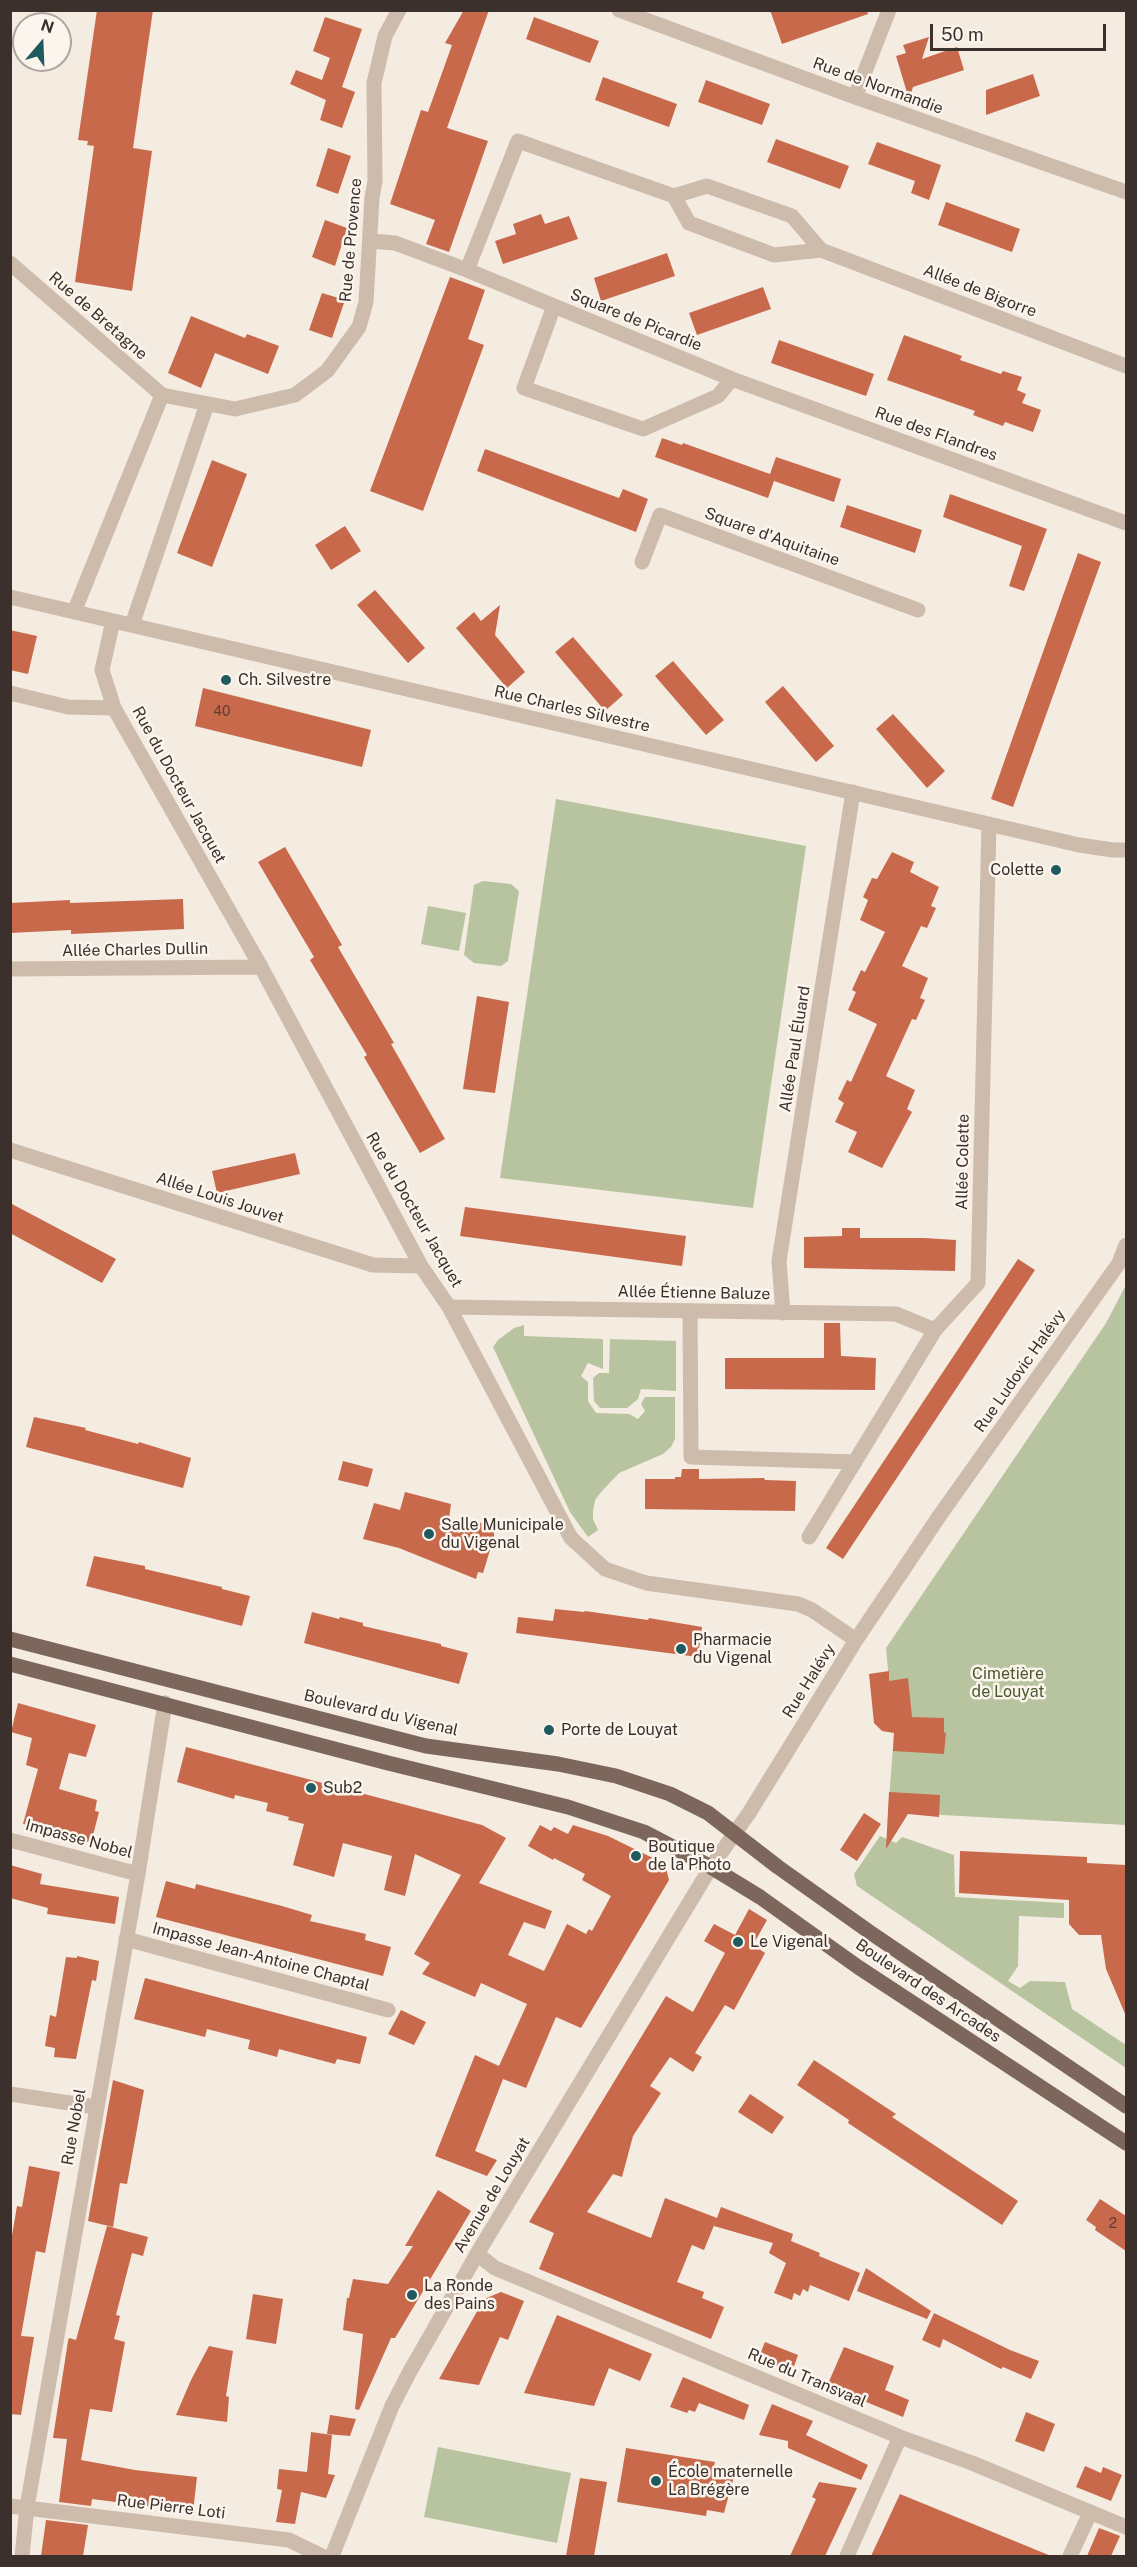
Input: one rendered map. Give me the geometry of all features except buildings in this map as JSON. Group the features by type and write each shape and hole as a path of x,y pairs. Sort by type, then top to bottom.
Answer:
{"main road":[{"name":"Boulevard du Vigenal","path":"10,1639 426,1746 558,1764 616,1776 670,1794 708,1813 735,1834"},
{"path":"10,1664 388,1763 568,1807 644,1832 711,1867"},
{"name":"Boulevard des Arcades","path":"735,1834 871,1933 1126,2106"},
{"name":"Boulevard des Arcades","path":"711,1867 760,1897 858,1968 1126,2142"}],"street":[{"name":"Rue de Provence","path":"162,395 235,410 295,395 327,372 359,327 366,302 375,181 374,83 385,36 399,10"},
{"name":"Rue de Normandie","path":"619,10 855,97 1126,192"},
{"path":"855,97 889,10"},
{"path":"467,270 518,141 674,196 707,186 792,216 821,250"},
{"path":"674,196 688,223 774,255 821,250"},
{"path":"371,241 395,243 554,306"},
{"name":"Allée de Bigorre","path":"821,250 1126,366"},
{"name":"Rue de Bretagne","path":"10,263 162,395"},
{"name":"Square de Picardie","path":"554,306 732,379 718,396 643,429 524,388 554,306"},
{"name":"Rue des Flandres","path":"732,379 1126,523"},
{"path":"74,612 162,395"},
{"path":"132,625 207,404"},
{"name":"Square d'Aquitaine","path":"642,562 660,515 918,610"},
{"name":"Rue Charles Silvestre","path":"10,597 1079,845 1126,850"},
{"name":"Rue du Docteur Jacquet","path":"113,621 102,669 114,708 261,967 421,1266 448,1306 571,1538 605,1569 646,1583 798,1604 812,1610 856,1640"},
{"path":"10,693 68,707 114,708"},
{"name":"Allée Paul Éluard","path":"783,1313 779,1261 853,792"},
{"name":"Allée Colette","path":"809,1537 935,1330 978,1283 989,824"},
{"name":"Allée Charles Dullin","path":"10,969 261,967"},
{"name":"Allée Louis Jouvet","path":"10,1150 373,1265 421,1266"},
{"name":"Rue Ludovic Halévy","path":"940,1515 1119,1263 1126,1245"},
{"name":"Allée Étienne Baluze","path":"448,1306 896,1314 935,1330"},
{"path":"690,1311 691,1457 855,1462"},
{"name":"Rue Halévy","path":"711,1867 735,1834 856,1640 940,1515"},
{"name":"Rue Nobel","path":"22,2556 27,2507 138,1874 165,1703"},
{"name":"Impasse Nobel","path":"10,1840 138,1874"},
{"name":"Avenue de Louyat","path":"332,2556 392,2406 477,2254 711,1867"},
{"name":"Impasse Jean-Antoine Chaptal","path":"126,1939 388,2010"},
{"path":"10,2094 96,2107"},
{"name":"Rue du Transvaal","path":"477,2254 495,2268 900,2437 1057,2496 1090,2513 1126,2527"},
{"path":"847,2556 900,2437"},
{"name":"Rue Pierre Loti","path":"10,2506 289,2540 322,2556"},
{"path":"1070,2556 1090,2513"}],"green space":[{"path":"556,799 806,846 753,1208 500,1178"},
{"path":"483,881 511,884 519,891 508,961 501,966 474,963 464,955 474,885"},
{"path":"428,906 466,913 459,951 421,944"},
{"name":"Cimetière de Louyat","path":"1126,1285 1126,1825 888,1812 894,1734 886,1648 1106,1323"},
{"path":"524,1325 524,1336 603,1339 603,1369 588,1363 581,1376 588,1382 588,1401 596,1413 629,1414 638,1419 645,1411 641,1404 645,1397 675,1397 675,1439 671,1447 663,1454 619,1473 602,1491 595,1500 593,1511 593,1519 598,1530 588,1537 570,1512 493,1347 498,1340 514,1328"},
{"path":"610,1339 676,1341 676,1391 641,1389 638,1399 627,1408 600,1408 594,1401 593,1378 599,1373 609,1373"},
{"path":"880,1836 896,1843 902,1837 954,1855 955,1897 1064,1903 1064,1918 1019,1916 1018,1966 1008,1981 1020,1988 1030,1981 1065,1982 1072,2009 1126,2045 1126,2068 857,1886 854,1874"},
{"path":"438,2447 571,2473 557,2543 424,2517"}],"place":[{"name":"Ch. Silvestre","path":"226,680"},
{"name":"Colette","path":"1056,870"},
{"name":"Salle Municipale du Vigenal","path":"429,1534"},
{"name":"Pharmacie du Vigenal","path":"681,1649"},
{"name":"Porte de Louyat","path":"549,1730"},
{"name":"Sub2","path":"311,1788"},
{"name":"Boutique de la Photo","path":"636,1856"},
{"name":"Le Vigenal","path":"738,1942"},
{"name":"La Ronde des Pains","path":"412,2295"},
{"name":"École maternelle La Brégère","path":"656,2481"}]}
